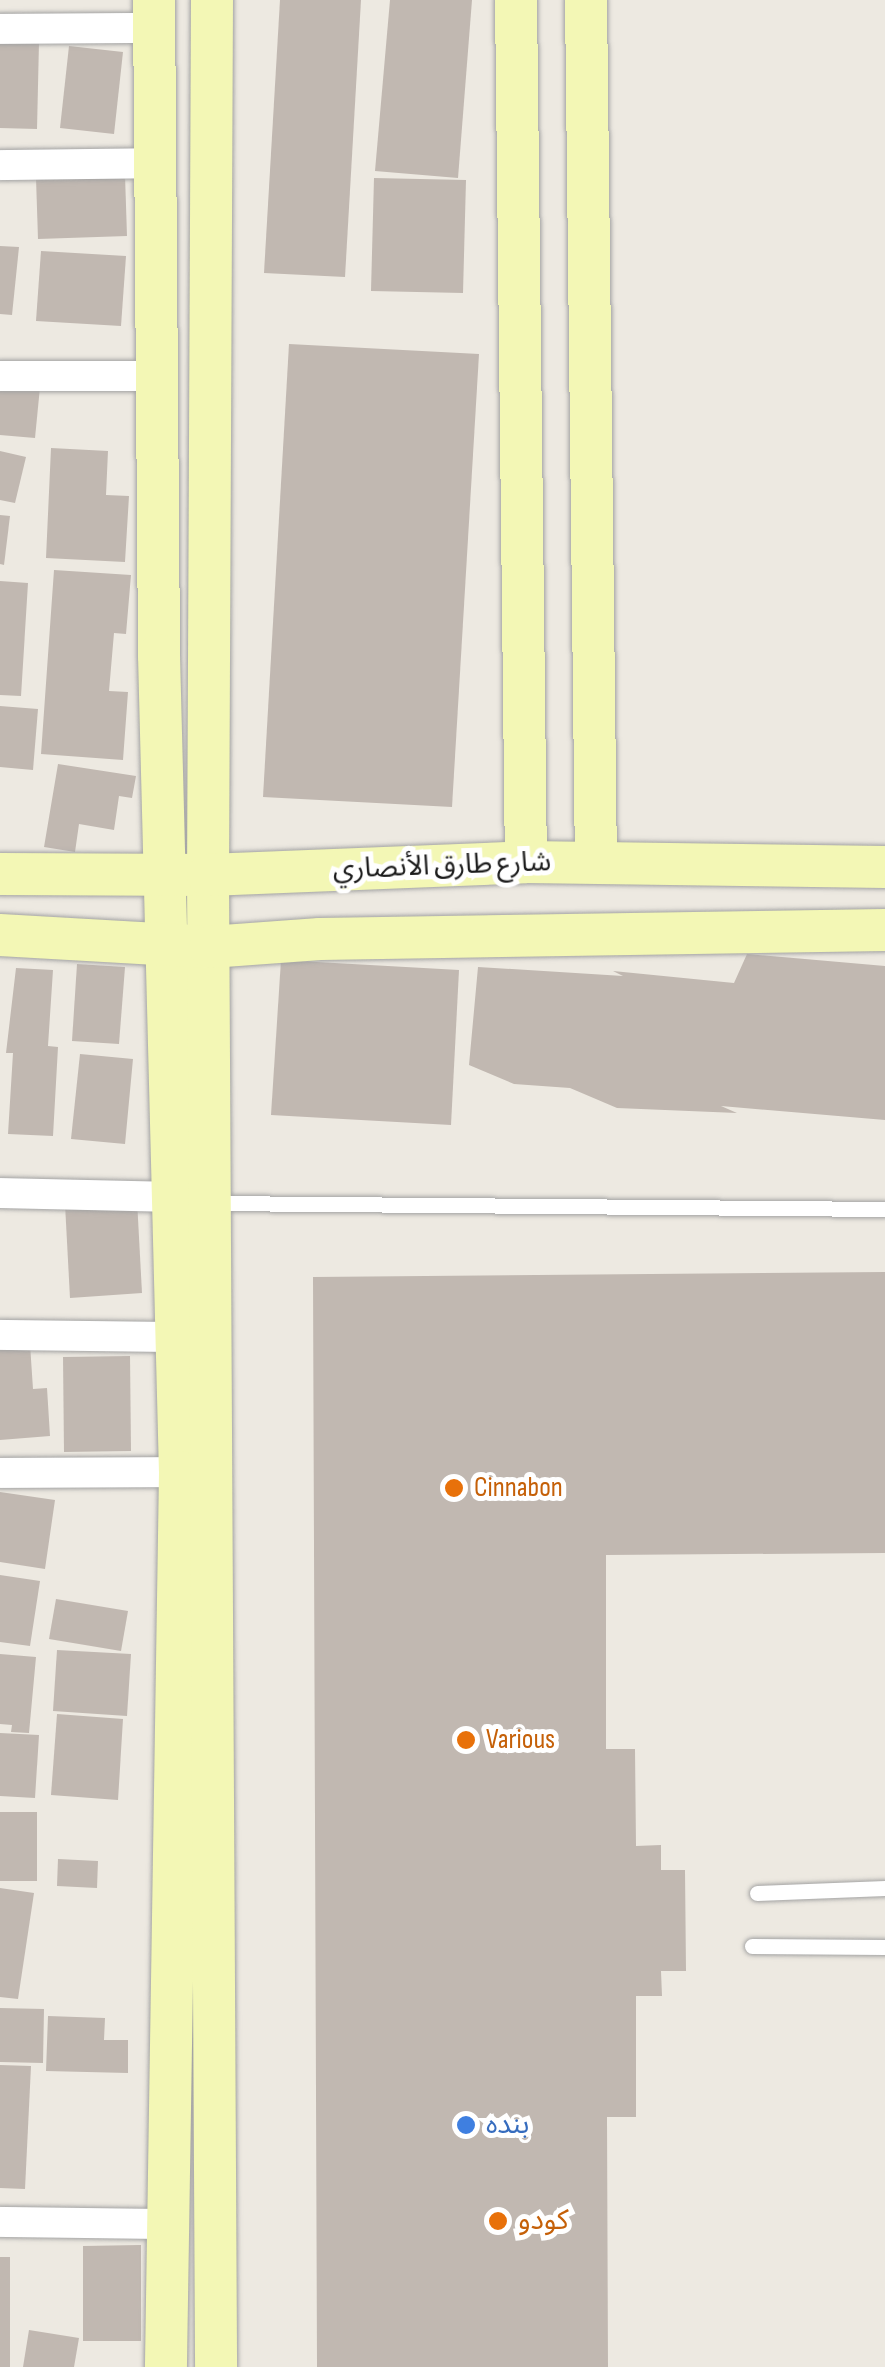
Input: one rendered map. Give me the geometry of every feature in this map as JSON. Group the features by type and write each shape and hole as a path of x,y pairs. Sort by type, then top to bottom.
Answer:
{"street":[{"path":"166,2367 180,1472 176,1337 192,1200 210,947 212,0"},
{"path":"516,0 526,862"},
{"path":"586,0 596,862"},
{"path":"0,29 154,14 156,376 167,946 192,1200 216,2367"},
{"path":"0,165 155,163"},
{"path":"0,376 156,376"},
{"name":"شارع طارق الأنصاري","path":"0,874 208,875 526,862 885,867"},
{"path":"0,935 210,947 320,939 885,930"},
{"path":"0,1193 192,1200"},
{"path":"0,1335 176,1337"},
{"path":"0,1473 180,1472"},
{"path":"0,2222 166,2224"}],"lane":[{"path":"192,1200 885,1209"},
{"path":"757,1892 885,1888"},
{"path":"752,1946 885,1947"}],"building":[{"path":"280,0 361,0 345,277 264,273"},
{"path":"390,0 472,0 458,178 375,171"},
{"path":"0,41 39,42 37,129 0,128"},
{"path":"69,46 123,52 114,134 60,128"},
{"path":"125,175 127,236 38,239 36,178"},
{"path":"374,178 466,180 463,293 371,291"},
{"path":"0,246 19,247 12,315 0,314"},
{"path":"41,251 126,256 121,326 36,321"},
{"path":"289,344 479,354 452,807 263,797"},
{"path":"0,384 40,387 35,438 0,435"},
{"path":"51,448 108,451 106,495 129,496 125,562 46,558"},
{"path":"0,451 26,457 15,503 0,500"},
{"path":"0,515 10,516 4,565 0,564"},
{"path":"54,570 131,575 126,634 114,633 109,691 128,692 123,760 41,754"},
{"path":"0,581 28,583 21,696 0,695"},
{"path":"0,706 38,709 33,770 0,767"},
{"path":"58,764 136,776 132,798 119,796 114,830 79,824 75,852 44,847"},
{"path":"747,954 885,966 885,1120 721,1106 737,1113 617,1108 570,1088 514,1084 469,1065 478,967 623,976 613,971 734,983"},
{"path":"281,960 459,970 451,1125 271,1115"},
{"path":"77,964 125,967 119,1044 72,1041"},
{"path":"16,968 53,970 48,1046 58,1047 53,1136 8,1134 13,1053 6,1053"},
{"path":"80,1054 133,1059 125,1144 71,1139"},
{"path":"137,1200 142,1293 70,1298 65,1204"},
{"path":"885,1272 885,1553 606,1555 606,1749 635,1749 636,1846 661,1845 661,1870 685,1870 686,1971 661,1971 662,1996 636,1996 636,2117 607,2117 608,2367 317,2367 313,1277"},
{"path":"30,1344 33,1389 47,1388 50,1436 0,1440 0,1346"},
{"path":"130,1356 131,1451 64,1452 63,1357"},
{"path":"0,1492 55,1500 45,1569 0,1562"},
{"path":"0,1575 40,1581 30,1646 0,1642"},
{"path":"56,1599 128,1611 121,1651 49,1639"},
{"path":"57,1650 131,1654 127,1716 53,1711"},
{"path":"0,1654 36,1657 29,1733 11,1732 12,1725 0,1724"},
{"path":"57,1714 123,1719 118,1800 51,1795"},
{"path":"0,1733 39,1735 35,1798 0,1796"},
{"path":"0,1812 37,1812 37,1881 0,1881"},
{"path":"58,1859 98,1861 97,1888 57,1886"},
{"path":"0,1888 34,1893 18,1999 0,1997"},
{"path":"0,2008 44,2009 43,2063 0,2062"},
{"path":"48,2016 105,2018 104,2040 128,2040 128,2073 46,2071"},
{"path":"0,2065 31,2066 25,2189 0,2188"},
{"path":"141,2245 141,2341 83,2341 83,2246"},
{"path":"0,2257 10,2257 10,2367 0,2367"},
{"path":"29,2330 79,2338 74,2367 23,2367"}],"place":[{"name":"Cinnabon","path":"454,1488"},
{"name":"Various","path":"466,1740"},
{"name":"بنده","path":"466,2125"},
{"name":"كودو","path":"498,2221"}]}
